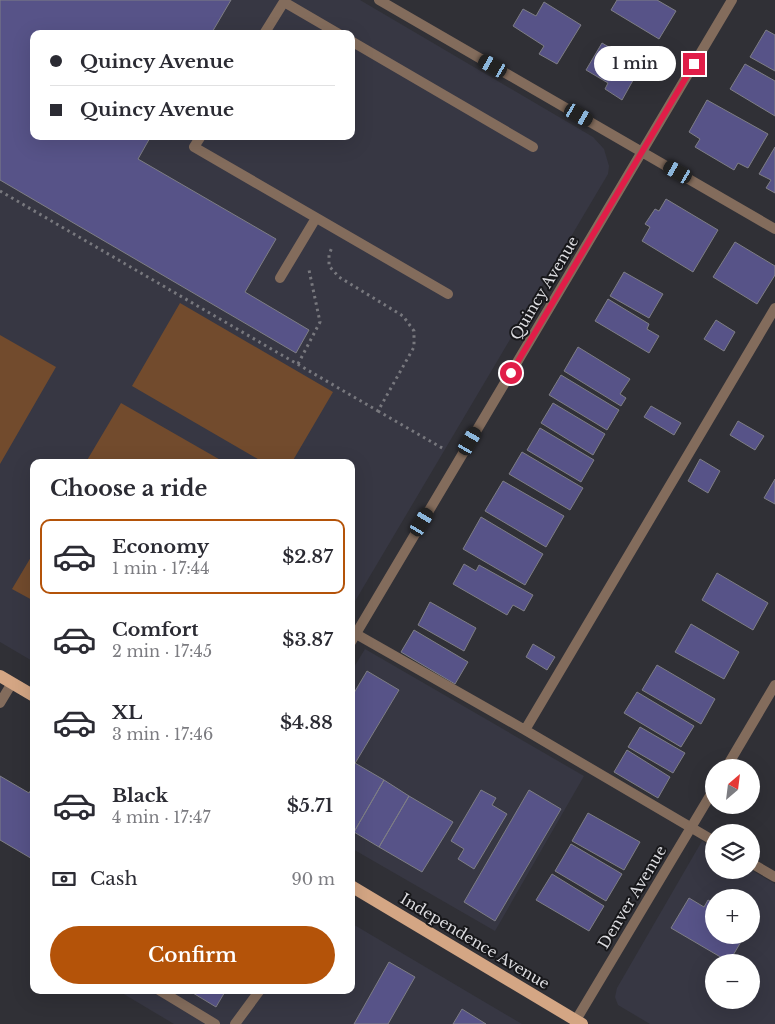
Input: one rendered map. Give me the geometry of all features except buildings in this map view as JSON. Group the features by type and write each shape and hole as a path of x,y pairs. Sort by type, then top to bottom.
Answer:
{"main road":[{"path":"0,676 30,694"},
{"name":"Independence Avenue","path":"355,888 579,1022"}],"street":[{"path":"379,0 775,229"},
{"name":"Quincy Avenue","path":"355,636 732,0"},
{"path":"266,30 284,1 332,30"},
{"path":"355,43 533,147"},
{"path":"198,140 194,147 448,294"},
{"path":"280,278 316,218"},
{"path":"525,730 775,308"},
{"path":"355,639 525,730 705,836"},
{"path":"0,703 12,683"},
{"path":"731,759 775,685"},
{"name":"Denver Avenue","path":"579,1022 705,804"},
{"path":"760,868 775,877"},
{"path":"166,994 215,1024"},
{"path":"235,1024 257,994"}],"path":[{"path":"0,191 460,458"},
{"path":"339,231 329,255 329,266 339,277 403,316 414,331 414,347 378,410"},
{"path":"291,259 310,270 320,322 298,364"}],"shaded area":[{"path":"0,0 360,0 593,137 604,149 609,166 608,174 355,601 355,459 30,459 30,660 0,642"},
{"path":"180,303 333,392 294,459 258,459 132,386"},
{"path":"0,335 56,367 0,464"},
{"path":"121,403 219,459 88,459"},
{"path":"30,559 30,599 12,589"},
{"path":"365,649 584,776 495,931 355,850 355,665"},
{"path":"702,841 705,843 705,879 760,879 760,875 775,884 775,1024 650,1024 618,1005 615,997 617,988"},
{"path":"355,925 522,1024 174,1024 124,994 355,994"}],"route":[{"path":"511,373 694,64"}]}
